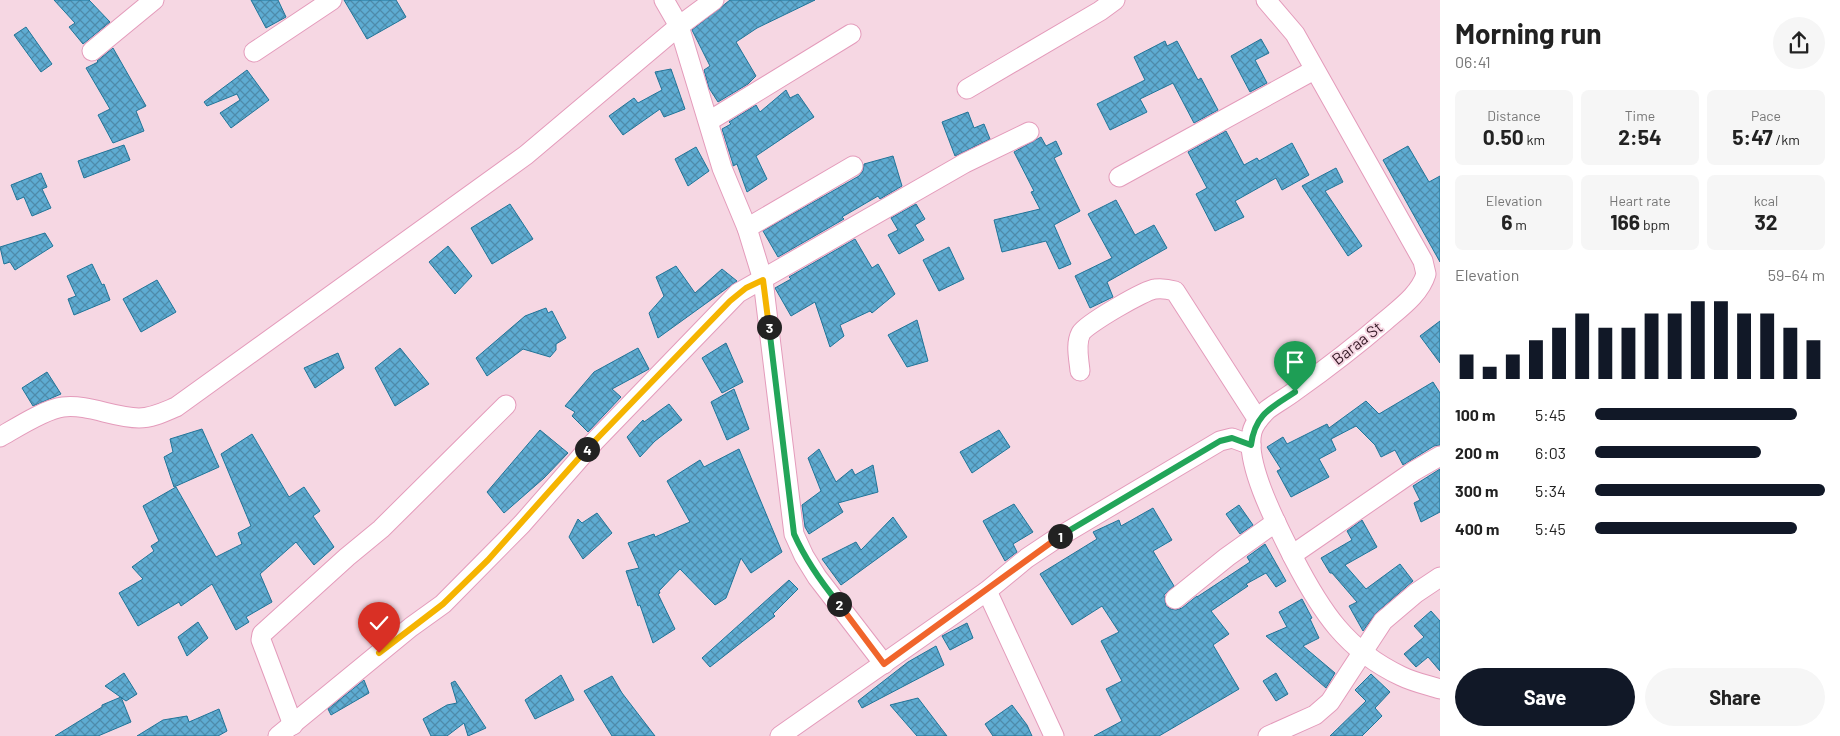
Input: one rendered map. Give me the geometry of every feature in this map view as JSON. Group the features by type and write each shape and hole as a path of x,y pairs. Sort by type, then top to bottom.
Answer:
{"street":[{"path":"92,51 154,0"},
{"path":"254,52 332,0"},
{"path":"664,0 679,26 722,168 747,228 763,280 794,534 804,556 817,577 884,664"},
{"path":"0,437 47,412 61,407 73,407 139,418 155,415 176,407 526,155 679,26 714,0"},
{"path":"967,90 1100,11 1115,0"},
{"name":"Baraa St","path":"1258,420 1269,409 1295,392 1404,305 1435,270 1423,261 1294,34 1266,0"},
{"path":"709,121 851,34"},
{"path":"1119,177 1314,70"},
{"path":"506,405 381,529 262,634 261,640 285,731 383,650 443,604 494,553 594,442 730,301 746,288 965,163 1029,132"},
{"path":"747,228 853,166"},
{"path":"1080,371 1078,342 1084,328 1134,298 1154,289 1166,288 1175,291 1258,420 1253,430 1251,445 1261,485 1276,522 1313,595 1329,619 1362,653 1403,678 1440,690"},
{"path":"780,736 987,591 1027,558 1057,538 1220,441 1232,438 1251,445"},
{"path":"1292,555 1414,471 1440,456"},
{"path":"1175,599 1227,556 1276,522"},
{"path":"1268,736 1315,715 1330,702 1383,621 1416,593 1440,577"},
{"path":"987,591 1054,736"}],"building":[{"path":"54,0 89,0 110,22 83,44 69,27 75,23"},
{"path":"251,0 278,0 286,17 266,28"},
{"path":"344,0 396,0 406,17 367,39"},
{"path":"730,0 815,0 757,28 736,42 756,76 748,84 718,102 709,88 704,70 710,66 692,30"},
{"path":"26,27 52,64 41,72 14,35"},
{"path":"1261,39 1269,53 1255,60 1267,83 1250,92 1231,56"},
{"path":"1165,41 1167,46 1177,41 1198,80 1201,78 1218,110 1194,123 1173,83 1140,99 1147,112 1110,130 1097,104 1145,80 1134,57"},
{"path":"113,48 146,106 136,111 144,131 113,143 98,115 110,109 86,68 98,62"},
{"path":"671,69 685,109 664,117 660,109 623,135 609,116 634,98 638,103 662,90 655,72"},
{"path":"247,70 269,100 231,128 220,113 240,100 237,94 207,106 204,102"},
{"path":"786,90 790,98 798,94 814,117 756,156 767,179 747,192 737,164 733,166 722,129 731,124 729,122 756,105 760,112"},
{"path":"968,112 974,128 984,124 990,139 955,156 942,122"},
{"path":"1226,131 1244,165 1257,158 1259,161 1292,143 1309,175 1282,190 1276,178 1235,201 1244,217 1215,231 1196,194 1207,188 1188,152"},
{"path":"1041,137 1046,146 1056,141 1062,154 1054,158 1080,211 1054,225 1071,264 1059,269 1046,241 1002,252 994,220 1040,209 1031,192 1034,191 1014,152"},
{"path":"124,145 130,160 84,178 78,161"},
{"path":"1408,146 1429,182 1440,176 1440,262 1383,160"},
{"path":"696,147 709,171 688,186 675,159"},
{"path":"893,156 902,186 880,199 878,196 842,217 844,219 778,257 763,231 859,176 863,171 864,164"},
{"path":"1336,168 1343,182 1325,191 1362,246 1348,256 1302,186"},
{"path":"41,173 47,187 42,189 51,208 32,216 24,197 17,200 11,185"},
{"path":"1116,200 1135,235 1154,225 1167,248 1107,282 1113,297 1090,308 1075,276 1112,258 1088,214"},
{"path":"510,204 533,239 492,264 471,228"},
{"path":"916,204 925,219 915,225 924,240 899,254 888,235 898,230 891,218"},
{"path":"45,233 53,246 15,270 10,262 4,264 0,247"},
{"path":"855,239 872,268 878,264 895,294 872,313 870,311 840,325 844,336 830,347 815,302 791,316 775,288 791,279 789,277"},
{"path":"448,246 472,276 455,294 429,262"},
{"path":"949,247 964,279 939,291 923,260"},
{"path":"92,264 102,285 104,284 110,300 74,315 68,299 76,296 67,276"},
{"path":"676,266 695,293 722,269 737,281 658,338 649,313 664,296 656,277"},
{"path":"157,280 176,312 141,332 123,299"},
{"path":"546,308 548,313 552,311 566,338 556,344 556,350 550,357 523,349 487,376 476,358 525,316"},
{"path":"917,320 928,361 907,367 888,335"},
{"path":"1440,321 1440,363 1420,336"},
{"path":"726,343 743,382 722,393 702,358"},
{"path":"400,348 429,384 395,406 375,368"},
{"path":"638,348 649,369 612,389 621,397 588,432 572,416 575,412 565,406 594,372"},
{"path":"338,353 344,368 315,388 304,368"},
{"path":"47,372 61,394 33,406 22,388"},
{"path":"1433,382 1440,393 1440,445 1434,446 1403,465 1395,450 1381,457 1375,445 1356,426 1331,439 1336,450 1319,459 1329,477 1291,497 1277,471 1281,469 1267,447 1283,437 1287,444 1327,424 1329,428 1366,401 1379,414"},
{"path":"734,389 749,429 727,440 711,402"},
{"path":"669,404 682,420 655,441 640,457 627,437 643,420 644,422"},
{"path":"202,429 219,467 174,487 164,457 173,452 170,439"},
{"path":"540,430 568,453 544,478 504,513 487,492"},
{"path":"999,430 1010,447 972,473 960,452"},
{"path":"252,434 289,497 304,487 320,511 313,516 334,547 314,565 296,542 260,574 272,602 246,617 249,622 236,630 212,584 181,606 179,602 138,626 119,593 143,579 132,567 154,551 151,546 159,541 143,506 176,487 216,557 242,544 238,533 251,526 221,454"},
{"path":"739,449 782,552 751,573 741,558 726,598 715,605 680,569 658,594 675,629 653,643 626,571 639,568 628,543 654,534 655,537 690,522 667,481 700,460 704,467"},
{"path":"819,449 836,482 852,469 855,475 873,465 878,492 838,503 843,512 809,534 805,527 802,505 821,491 808,458"},
{"path":"1440,469 1440,512 1421,522 1414,503 1420,500 1413,486"},
{"path":"1014,504 1033,532 1013,544 1017,552 1005,561 983,521"},
{"path":"1239,505 1253,525 1240,534 1226,514"},
{"path":"1153,508 1172,540 1153,551 1174,586 1164,595 1166,606 1171,609 1182,608 1197,596 1250,562 1247,557 1265,544 1286,581 1276,587 1266,573 1246,584 1248,586 1211,611 1229,634 1213,645 1239,689 1159,736 1094,736 1122,721 1106,689 1122,681 1101,641 1119,632 1102,606 1072,625 1040,574 1097,539 1093,532 1119,520 1121,526"},
{"path":"597,513 612,533 583,559 569,537 578,519 582,523"},
{"path":"893,517 907,537 841,585 822,559 856,542 861,550"},
{"path":"1362,520 1377,547 1345,565 1366,589 1400,564 1413,581 1376,613 1363,631 1349,606 1357,602 1330,573 1321,558 1352,540 1347,531"},
{"path":"789,580 798,589 773,614 775,616 710,667 702,658"},
{"path":"1302,599 1312,618 1310,619 1319,638 1303,646 1335,673 1326,688 1266,636 1287,627 1279,612"},
{"path":"1431,611 1440,621 1440,671 1428,657 1416,667 1404,654 1424,637 1414,626"},
{"path":"198,622 208,638 187,656 178,637"},
{"path":"967,623 973,638 950,650 942,636"},
{"path":"936,646 944,665 862,708 858,701 908,662"},
{"path":"124,673 137,694 126,701 105,686"},
{"path":"1276,673 1288,694 1276,701 1263,681"},
{"path":"1371,674 1390,692 1375,708 1382,716 1362,736 1330,736 1366,701 1355,690"},
{"path":"561,675 574,700 535,719 525,700"},
{"path":"612,676 622,693 655,736 612,736 584,691"},
{"path":"364,680 369,693 331,715 328,709"},
{"path":"455,681 486,728 468,736 464,723 447,736 431,736 423,719 447,705 457,703 451,683"},
{"path":"121,697 131,722 98,736 55,736 102,707 102,705"},
{"path":"918,698 947,736 917,736 890,705"},
{"path":"1012,705 1027,725 1032,736 993,736 985,724"},
{"path":"219,709 227,731 218,736 137,736 163,720 187,716 189,722"}],"route":[{"path":"379,653 443,604 488,560 594,442 730,301 746,288 763,280 794,534 804,556 817,577 884,664 987,591 1027,558 1107,508 1224,439 1232,438 1251,445 1253,430 1258,420 1269,409 1295,392"}]}
